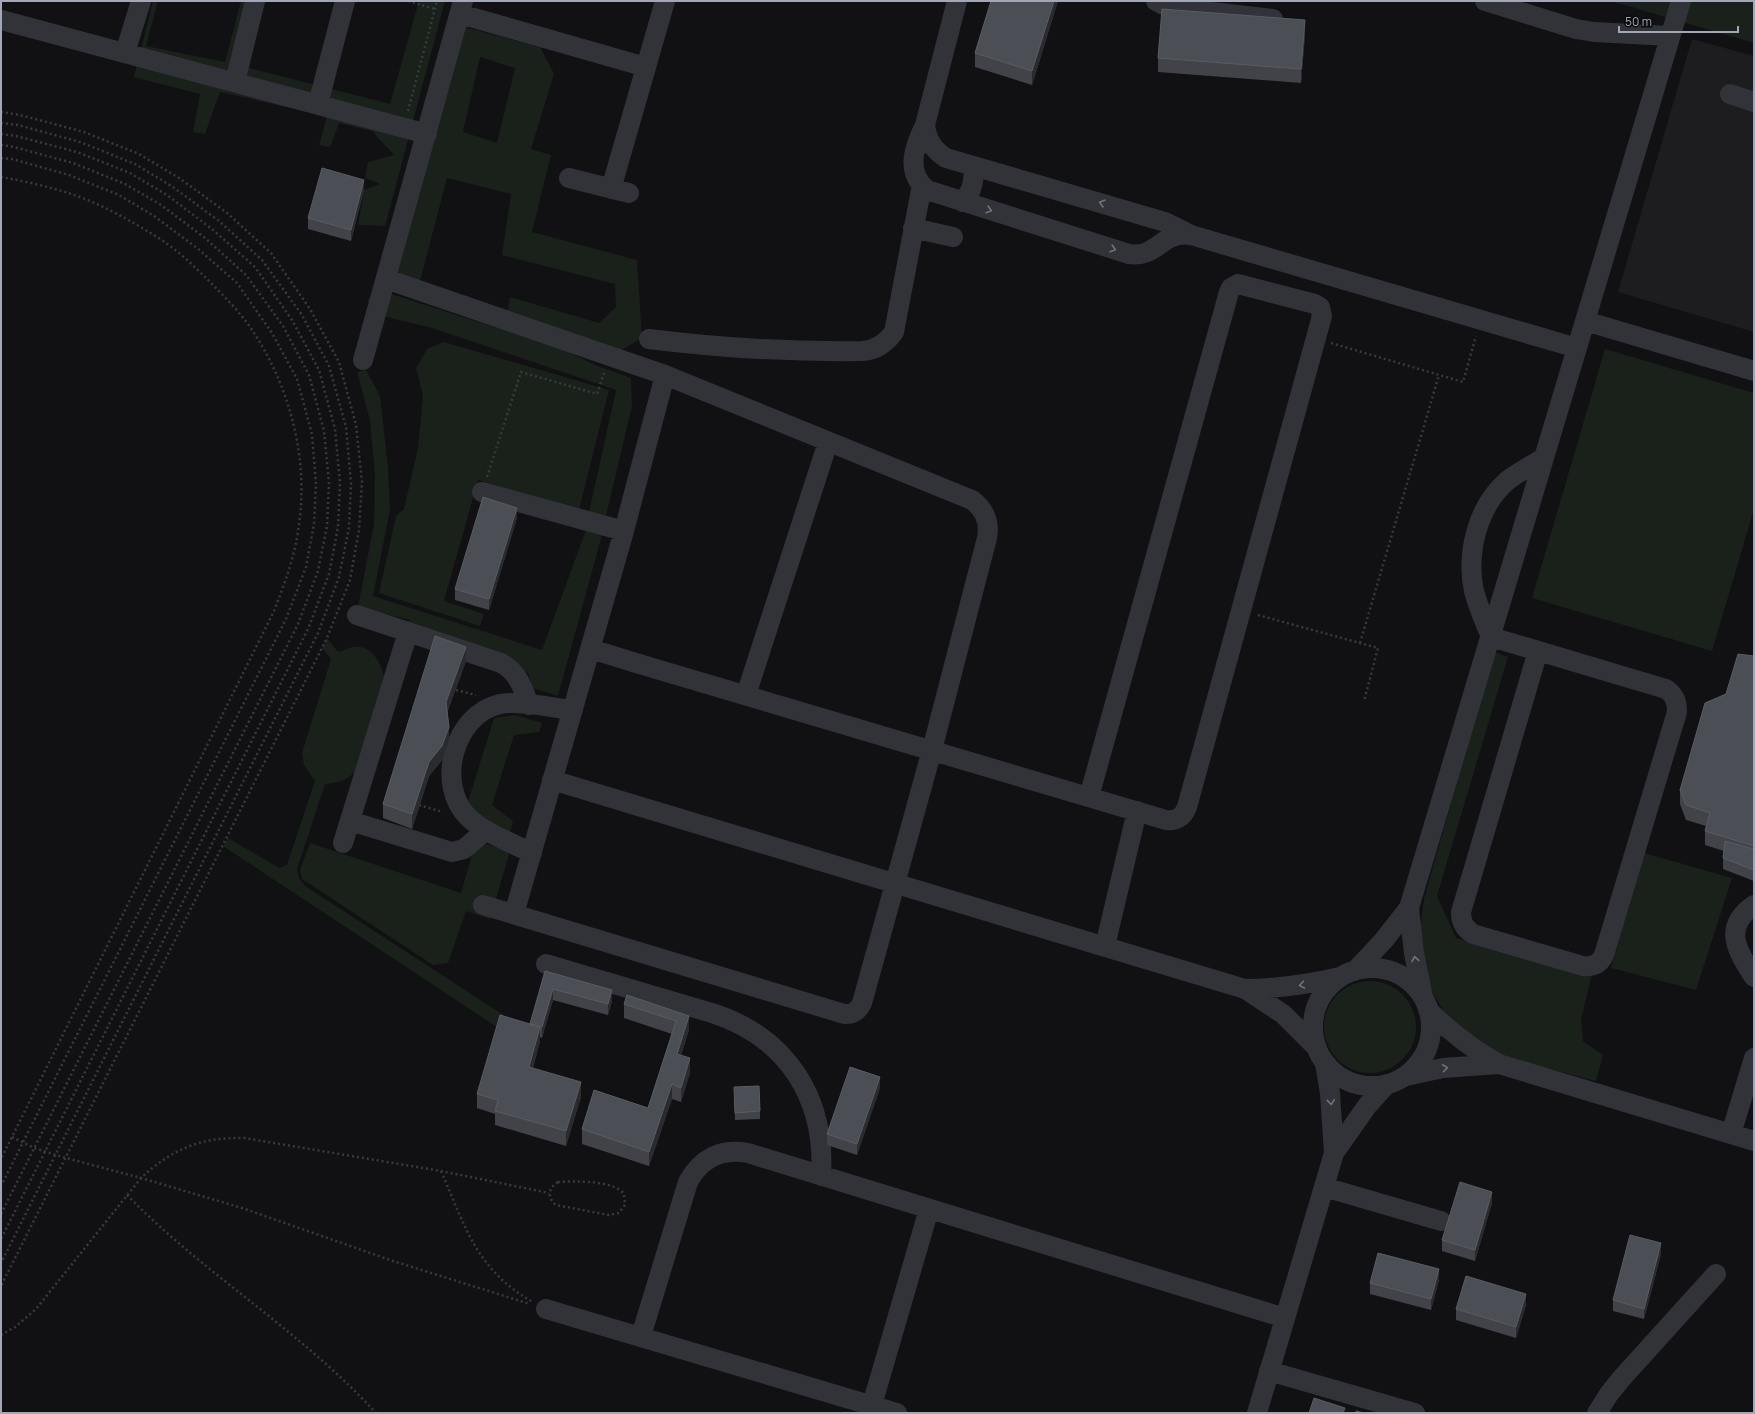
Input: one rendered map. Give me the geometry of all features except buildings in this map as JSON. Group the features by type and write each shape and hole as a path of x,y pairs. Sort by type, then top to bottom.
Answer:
{"lane":[{"path":"125,53 141,1"},
{"path":"235,82 255,1"},
{"path":"318,104 345,1"},
{"path":"569,178 620,191 646,67 665,1"},
{"path":"649,339 734,348 777,350 872,350 888,340 894,332 913,228 918,180 913,158 917,141 925,125 957,1"},
{"path":"1156,1 1168,7 1288,21"},
{"path":"1485,1 1576,29 1594,32 1670,36"},
{"path":"1334,1153 1330,1093 1321,1055 1313,1032 1314,1016 1319,1001 1328,988 1348,974 1384,940 1409,908 1681,1"},
{"path":"363,360 462,7 646,67"},
{"path":"1,20 427,134"},
{"path":"1730,94 1754,102"},
{"path":"925,125 929,141 939,154 946,158 1156,219 1174,225 1191,235 1577,348"},
{"path":"918,180 928,160 939,154"},
{"path":"962,202 967,198 972,186 974,172 973,166"},
{"path":"918,180 933,193 1129,254 1144,254 1151,252 1162,242 1175,235 1191,235"},
{"path":"1156,219 1161,230 1162,242"},
{"path":"913,228 953,236"},
{"path":"386,279 665,375 972,500 983,510 988,524 987,538 932,750 862,1003 857,1010 849,1014 841,1013 483,905"},
{"path":"591,649 1089,797 1137,811 1172,820 1182,816 1185,812 1322,316 1322,310 1318,305 1238,284 1231,288 1089,797"},
{"path":"1585,321 1754,372"},
{"path":"514,914 591,649 665,375"},
{"path":"746,695 828,442"},
{"path":"1491,637 1474,591 1471,569 1473,544 1480,520 1492,498 1507,481 1544,458"},
{"path":"482,492 624,531"},
{"path":"357,615 508,666 518,677 522,704"},
{"path":"343,843 408,632"},
{"path":"1491,637 1666,689 1673,696 1677,706 1677,712 1604,955 1599,962 1592,966 1583,966 1473,934 1463,925 1461,919 1461,912 1538,651"},
{"path":"532,853 468,818 455,799 450,776 456,751 466,726 476,716 488,708 501,704 522,704 573,710"},
{"path":"552,780 1245,988 1269,989 1294,986 1370,968 1386,970 1401,976 1413,985 1425,1004 1462,1040 1499,1064 1754,1141"},
{"path":"1105,946 1137,811"},
{"path":"350,821 452,852 464,849 482,827"},
{"path":"1753,970 1739,954 1735,936 1738,921 1742,914 1754,905"},
{"path":"1406,1076 1417,1066 1425,1053 1430,1039 1431,1025 1414,953 1409,908"},
{"path":"546,964 728,1018 757,1033 781,1055 801,1081 809,1095 815,1111 820,1137 822,1159 821,1176"},
{"path":"1245,988 1283,1014 1321,1055 1337,1075 1352,1083 1369,1087 1386,1085 1406,1076 1443,1068 1499,1064"},
{"path":"1731,1134 1754,1058"},
{"path":"1257,1413 1334,1153 1362,1112 1386,1085"},
{"path":"641,1336 688,1182 700,1165 717,1154 738,1151 1285,1318"},
{"path":"1324,1187 1440,1221"},
{"path":"872,1405 929,1209"},
{"path":"1597,1413 1608,1394 1716,1274"},
{"path":"546,1309 897,1413"},
{"path":"1269,1371 1415,1413"}],"path":[{"path":"408,1 435,9"},
{"path":"403,127 437,1"},
{"path":"1,112 20,115 84,132 139,154 179,178 226,212 271,253 310,309 339,362 356,425 362,482 359,530 350,580 327,638 1,1286"},
{"path":"1,123 18,125 80,142 135,164 173,187 219,221 262,260 302,314 329,366 346,427 351,483 349,528 339,577 318,633 1,1263"},
{"path":"1,134 16,136 77,152 130,174 167,195 207,225 255,267 292,320 319,370 335,429 340,483 338,527 329,574 308,629 1,1239"},
{"path":"1,145 14,147 73,163 125,184 161,205 205,238 246,275 283,326 309,374 324,431 329,483 327,526 318,571 298,624 1,1214"},
{"path":"1,158 12,159 69,175 119,195 154,216 197,248 237,283 272,333 297,380 312,434 316,484 314,524 306,567 286,619 1,1186"},
{"path":"1,177 69,193 115,213 154,235 191,262 222,294 250,327 272,364 288,403 298,445 302,487 299,530 289,572 274,611 1,1159"},
{"path":"1316,338 1463,382 1481,320"},
{"path":"482,492 521,372 597,394 610,356"},
{"path":"1360,643 1439,375"},
{"path":"1241,610 1378,648 1364,701"},
{"path":"456,690 477,695"},
{"path":"419,805 447,813"},
{"path":"12,1137 34,1148 55,1155 242,1208 436,1275 546,1309"},
{"path":"1,1335 14,1328 36,1309 140,1178 157,1163 186,1147 200,1142 229,1138 244,1138 441,1171 550,1193"},
{"path":"441,1171 473,1245 481,1258 490,1269 514,1291 546,1309"},
{"path":"558,1182 598,1183 616,1187 621,1190 626,1199 625,1205 619,1213 609,1215 556,1205 552,1202 550,1193 551,1188 558,1182"},
{"path":"127,1195 160,1227 314,1352 376,1413"}],"shaded area":[{"path":"153,1 158,1 146,46 225,62 241,1 258,1 241,66 390,104 419,1 445,1 385,226 358,225 364,190 380,184 365,178 368,162 394,155 372,131 339,123 330,147 319,145 327,116 220,92 205,134 193,132 200,94 134,77"},
{"path":"1611,1 1754,1 1754,43"},
{"path":"461,26 540,47 554,74 531,149 551,155 532,232 637,260 642,338 620,351 507,315 510,297 599,323 616,307 615,284 502,255 511,194 447,178 420,281 404,279 390,261","holes":["480,57 515,68 497,143 463,132"]},
{"path":"1692,39 1754,56 1754,332 1618,292"},
{"path":"376,289 562,349 595,365 631,378 632,406 605,520 588,517 616,390 432,328 378,315 368,300"},
{"path":"444,342 609,390 579,510 478,480 444,601 484,614 480,626 379,593 396,516 404,509 418,448 423,396 416,368 427,349"},
{"path":"1605,349 1754,393 1754,509 1712,651 1532,598"},
{"path":"366,370 380,396 388,467 390,510 373,596 542,650 586,530 602,535 558,696 533,688 528,673 396,632 410,620 358,607 374,524 375,476 370,420 357,372"},
{"path":"327,638 338,652 353,647 360,647 371,652 378,661 385,679 355,771 342,781 325,784 297,869 299,878 305,886 522,1027 500,1029 223,846 228,838 279,868 287,865 315,781 304,765 302,753 331,659 322,648"},
{"path":"1494,652 1508,657 1437,896 1456,938 1592,974 1581,1020 1583,1041 1603,1055 1596,1081 1497,1055 1448,1019 1433,993 1423,960 1420,929 1424,899"},
{"path":"515,715 542,723 539,732 514,735 492,805 513,821 510,832 477,821 467,805 494,718"},
{"path":"476,841 510,851 490,919 466,911 448,963 433,965 302,879 300,870 310,843 461,893"},
{"path":"1644,853 1732,878 1696,990 1611,968"},
{"path":"1370,981 1387,985 1402,995 1412,1010 1416,1027 1412,1044 1402,1059 1387,1069 1370,1073 1353,1069 1338,1059 1328,1044 1324,1027 1328,1010 1338,995 1353,985"}]}
